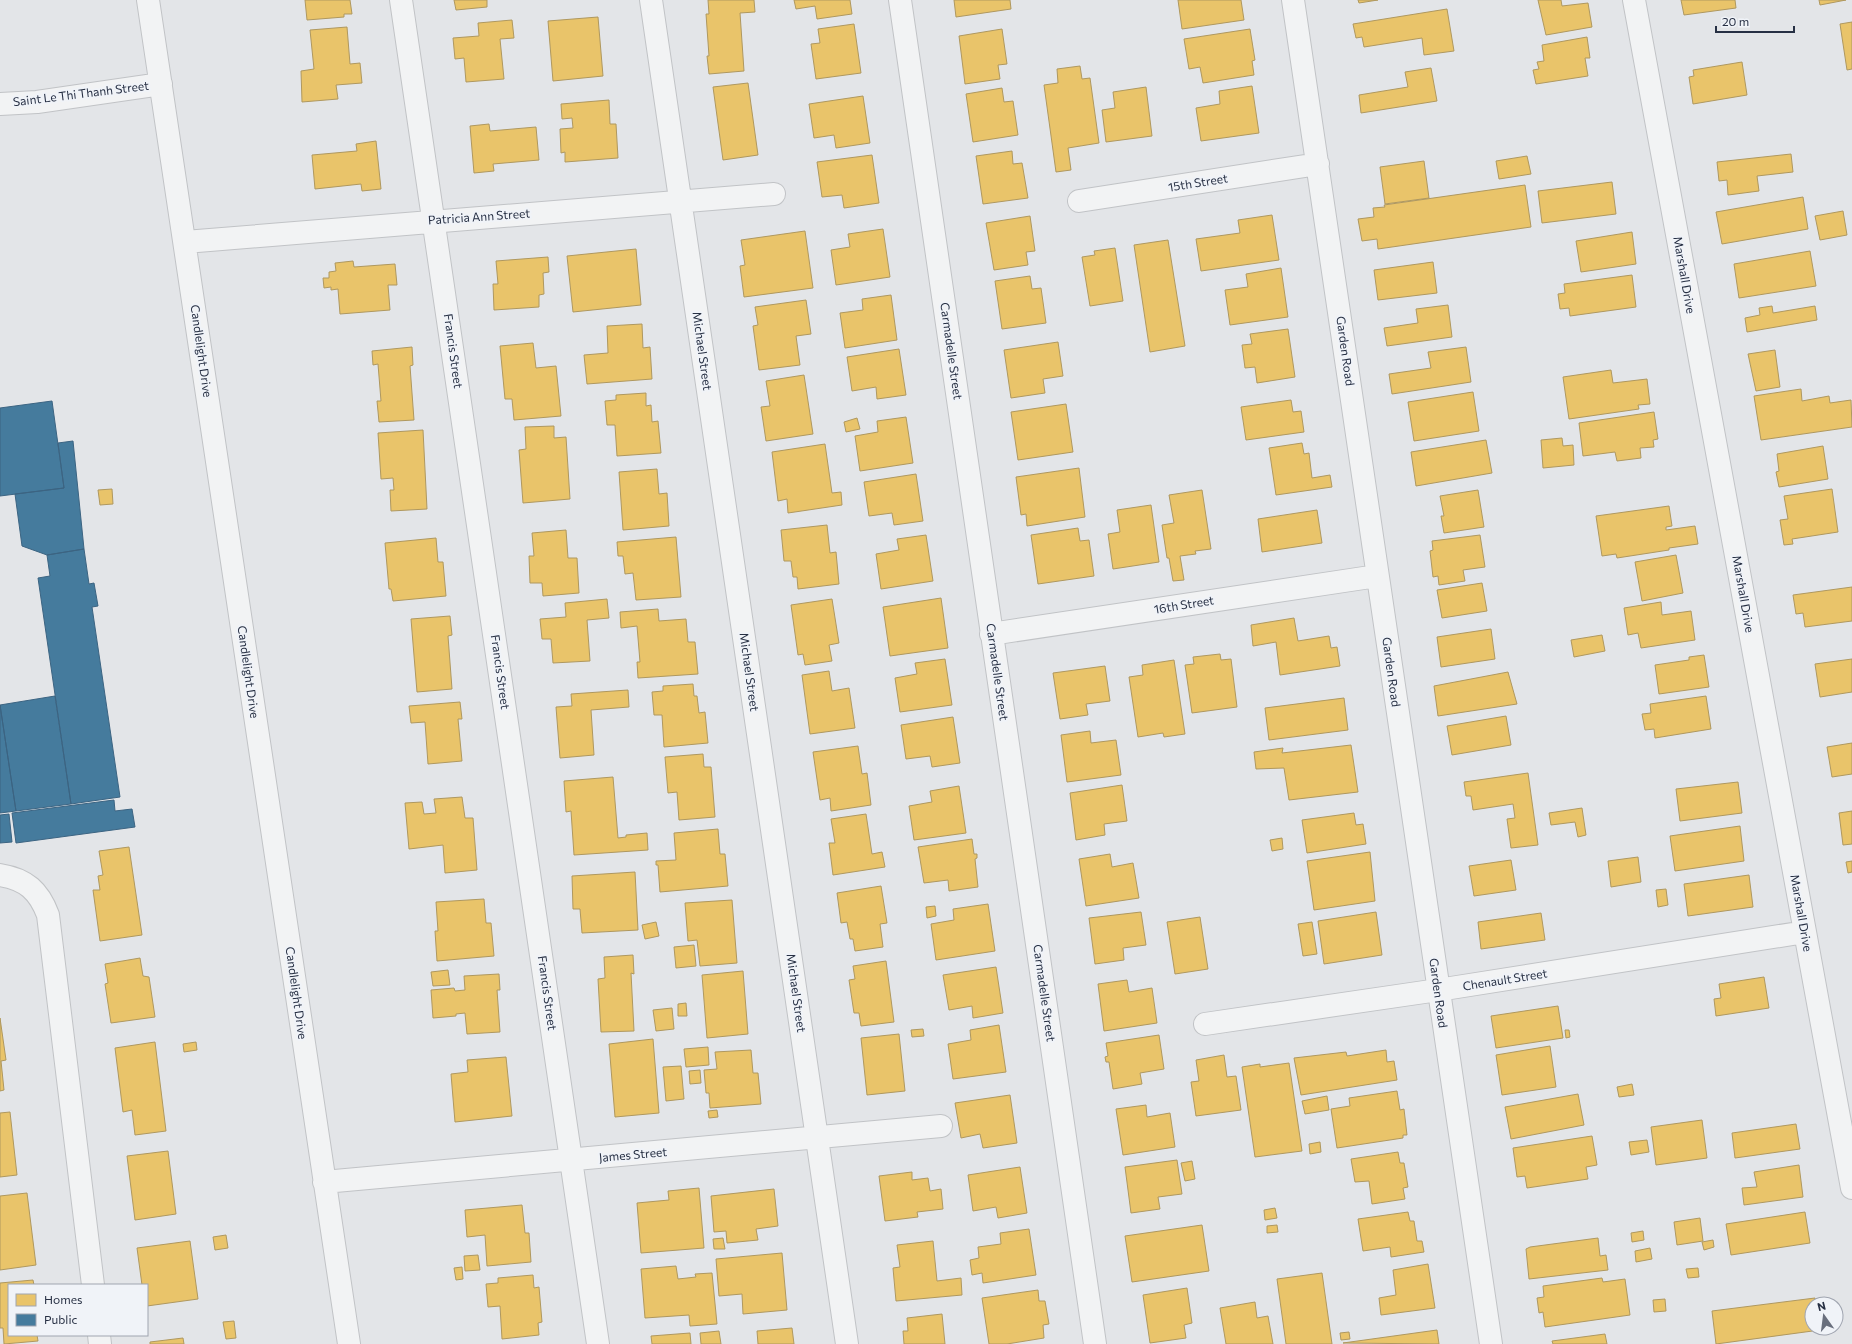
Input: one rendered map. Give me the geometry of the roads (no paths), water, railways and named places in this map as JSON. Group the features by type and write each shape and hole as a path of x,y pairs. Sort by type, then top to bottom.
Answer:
{"street":[{"name":"Candlelight Drive","path":"148,0 162,84 349,1344"},
{"name":"Francis Street","path":"401,0 598,1344"},
{"name":"Michael Street","path":"651,0 848,1344"},
{"name":"Carmadelle Street","path":"900,0 1095,1344"},
{"name":"Garden Road","path":"1293,0 1490,1344"},
{"name":"Marshall Drive","path":"1634,0 1852,1188"},
{"name":"Saint Le Thi Thanh Street","path":"0,104 37,102 162,84"},
{"name":"15th Street","path":"1079,201 1318,164"},
{"name":"Patricia Ann Street","path":"185,242 434,220 774,194"},
{"name":"16th Street","path":"991,634 1378,576"},
{"path":"0,875 10,876 24,882 35,890 43,901 48,915 93,1284"},
{"name":"Chenault Street","path":"1205,1024 1438,990 1805,932"},
{"name":"James Street","path":"324,1182 571,1161 941,1126"}]}
